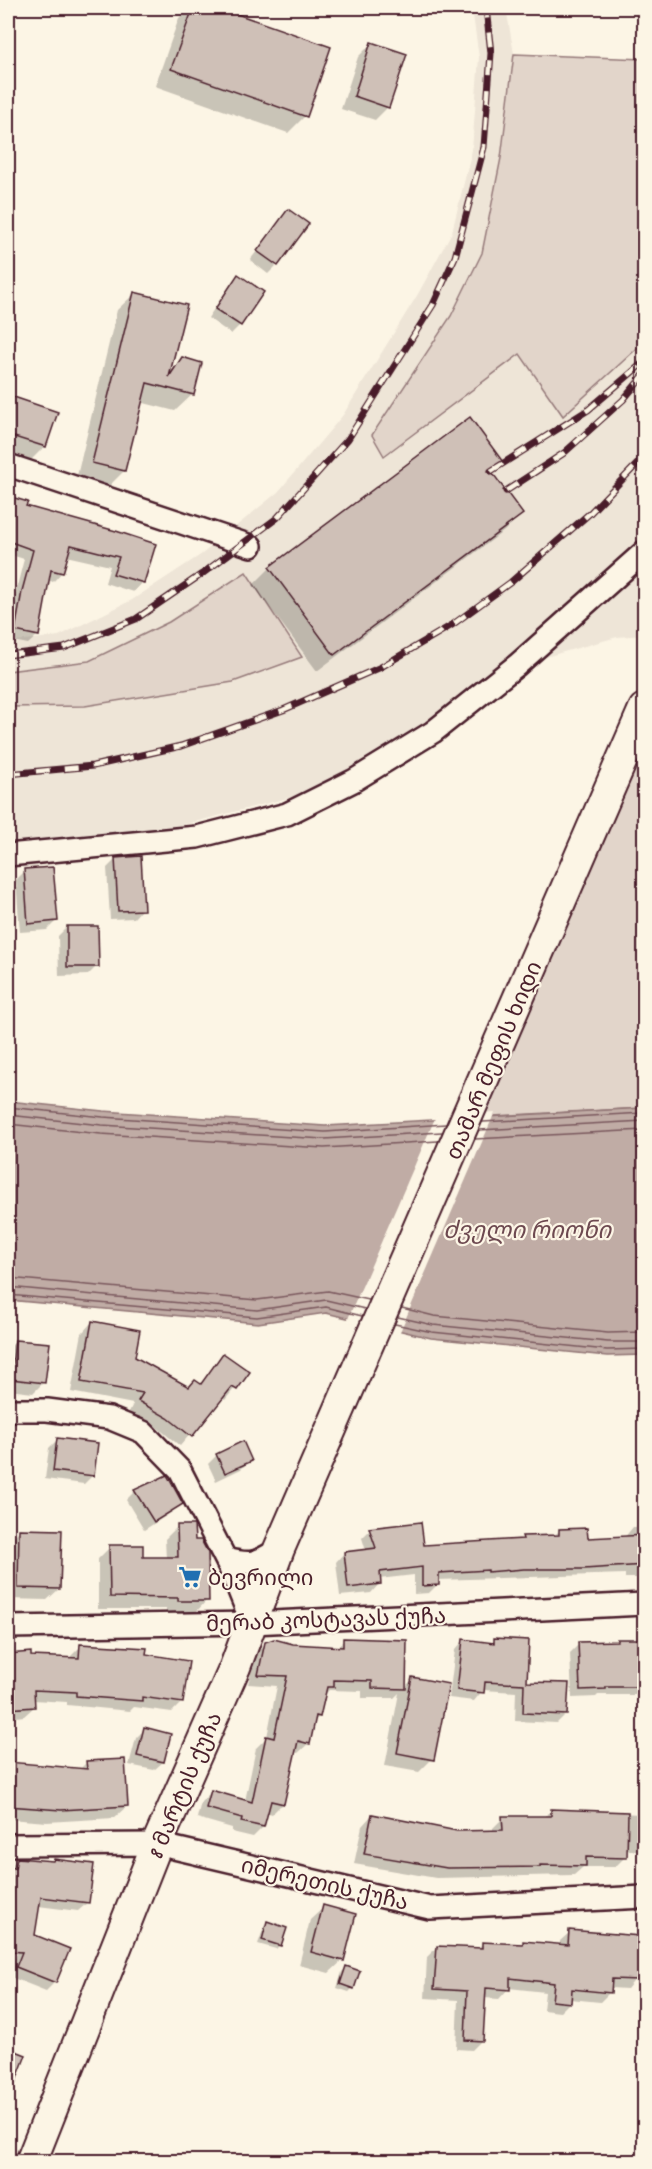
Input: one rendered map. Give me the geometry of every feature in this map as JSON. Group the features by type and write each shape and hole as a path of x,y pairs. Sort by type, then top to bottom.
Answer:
{"highway":[{"name":"თამარ მეფის ხიდი","path":"341,1410 645,709"},
{"name":"8 მარტის ქუჩა","path":"31,2162 157,1844 252,1623 279,1549 341,1410"}],"street":[{"path":"8,465 251,546"},
{"path":"8,855 197,837 287,814 353,781 433,732 516,665 645,552"},
{"path":"8,1410 47,1410 109,1418 143,1432 180,1470 225,1559 252,1623"},
{"path":"225,1559 244,1564 257,1562 279,1549"},
{"name":"მერაბ კოსტავას ქუჩა","path":"8,1627 252,1623 645,1605"},
{"name":"იმერეთის ქუჩა","path":"8,1845 157,1844 430,1908 645,1896"}],"shaded area":[{"path":"472,8 506,8 514,54 501,158 482,253 451,316 372,436 385,456 520,354 563,415 644,342 644,635 617,637 517,665 440,717 304,794 167,829 8,846 8,707 85,706 233,682 169,622 89,661 8,671 8,642 59,636 132,600 202,554 278,492 343,415 418,294 452,232 472,150 479,57"},
{"path":"514,54 644,59 644,342 563,416 520,354 384,456 372,435 451,316 482,253 501,158"},
{"path":"246,572 302,657 233,682 85,706 8,707 8,671 89,661 169,622"},
{"path":"644,734 644,1108 473,1117"}],"water":[{"name":"ძველი რიონი","path":"8,1101 103,1111 325,1126 644,1108 644,1355 607,1356 431,1338 326,1313 258,1323 8,1300"}],"pier":[{"path":"495,1112 399,1334 347,1321 436,1116"}],"building":[{"path":"193,8 220,8 331,47 307,117 171,69"},
{"path":"371,42 407,54 389,108 354,96"},
{"path":"288,209 309,224 278,266 257,251"},
{"path":"238,274 264,292 241,326 215,309"},
{"path":"134,292 187,305 169,377 182,357 202,363 194,395 147,383 125,471 92,463"},
{"path":"8,395 58,412 46,447 8,435"},
{"path":"470,417 503,462 491,471 523,514 334,655 269,567"},
{"path":"8,496 28,502 26,506 156,544 144,583 113,574 119,557 71,545 63,573 51,570 39,636 15,631 22,591 33,550 8,541"},
{"path":"141,856 144,910 118,911 115,858"},
{"path":"53,867 58,921 28,924 24,869"},
{"path":"67,926 98,926 99,967 67,967"},
{"path":"92,1321 140,1330 135,1357 189,1387 195,1380 201,1384 223,1353 250,1372 237,1390 232,1387 192,1437 168,1418 138,1401 143,1393 81,1382"},
{"path":"15,1340 50,1343 45,1383 11,1379"},
{"path":"57,1438 98,1443 94,1476 53,1471"},
{"path":"243,1441 252,1461 225,1473 216,1454"},
{"path":"167,1475 183,1504 154,1522 134,1490"},
{"path":"421,1522 424,1545 559,1535 559,1529 587,1528 588,1538 645,1535 645,1565 439,1573 439,1585 422,1586 422,1567 380,1572 381,1584 348,1588 344,1552 376,1548 369,1528"},
{"path":"177,1525 194,1525 195,1540 201,1540 208,1553 209,1601 110,1597 109,1545 143,1545 143,1557 178,1557"},
{"path":"19,1529 62,1530 60,1589 18,1588"},
{"path":"343,1638 407,1640 406,1689 372,1688 372,1681 334,1680 334,1687 327,1687 320,1717 316,1716 310,1744 298,1741 284,1804 271,1801 264,1827 241,1822 242,1818 206,1808 211,1790 252,1802 266,1736 274,1738 287,1676 258,1675 265,1642 274,1639 293,1644 343,1647"},
{"path":"494,1638 529,1640 527,1682 569,1683 567,1715 523,1713 524,1684 485,1682 484,1693 457,1690 463,1639 494,1643"},
{"path":"617,1639 645,1639 645,1687 580,1690 578,1642 617,1641"},
{"path":"80,1644 147,1648 146,1654 189,1661 183,1703 142,1697 142,1701 76,1696 76,1692 34,1690 35,1707 8,1709 8,1654 31,1652 31,1656 79,1658"},
{"path":"412,1677 449,1684 434,1760 397,1753"},
{"path":"144,1727 171,1734 164,1762 137,1756"},
{"path":"125,1759 128,1806 61,1810 8,1806 8,1762 87,1769 86,1761"},
{"path":"551,1809 628,1812 627,1858 586,1857 586,1866 447,1868 364,1854 372,1814 457,1831 503,1830 502,1816 551,1816"},
{"path":"17,1858 53,1861 54,1859 94,1864 89,1903 41,1897 35,1935 70,1949 56,1983 16,1967 22,1952 8,1951 8,1867 15,1868"},
{"path":"323,1905 356,1914 344,1961 311,1952"},
{"path":"267,1921 287,1928 281,1946 262,1940"},
{"path":"569,1930 640,1936 638,1980 612,1979 611,1993 572,1989 571,2003 552,2001 554,1983 510,1978 510,1990 486,1988 483,2041 465,2040 467,1991 434,1989 437,1946 482,1948 482,1942 523,1944 523,1941 568,1945"},
{"path":"346,1966 360,1971 354,1989 340,1984"},
{"path":"8,2048 26,2055 9,2099 8,2098"}],"railway":[{"path":"8,655 64,648 136,619 202,574 277,518 348,439 433,305 455,257 484,147 491,53 486,8"},
{"path":"491,471 588,410 644,362"},
{"path":"506,491 564,453 623,400 644,375"},
{"path":"8,774 93,766 181,746 283,710 381,667 452,625 511,582 590,513 644,457"}],"place":[{"name":"ბევრილი","path":"190,1577"}]}
